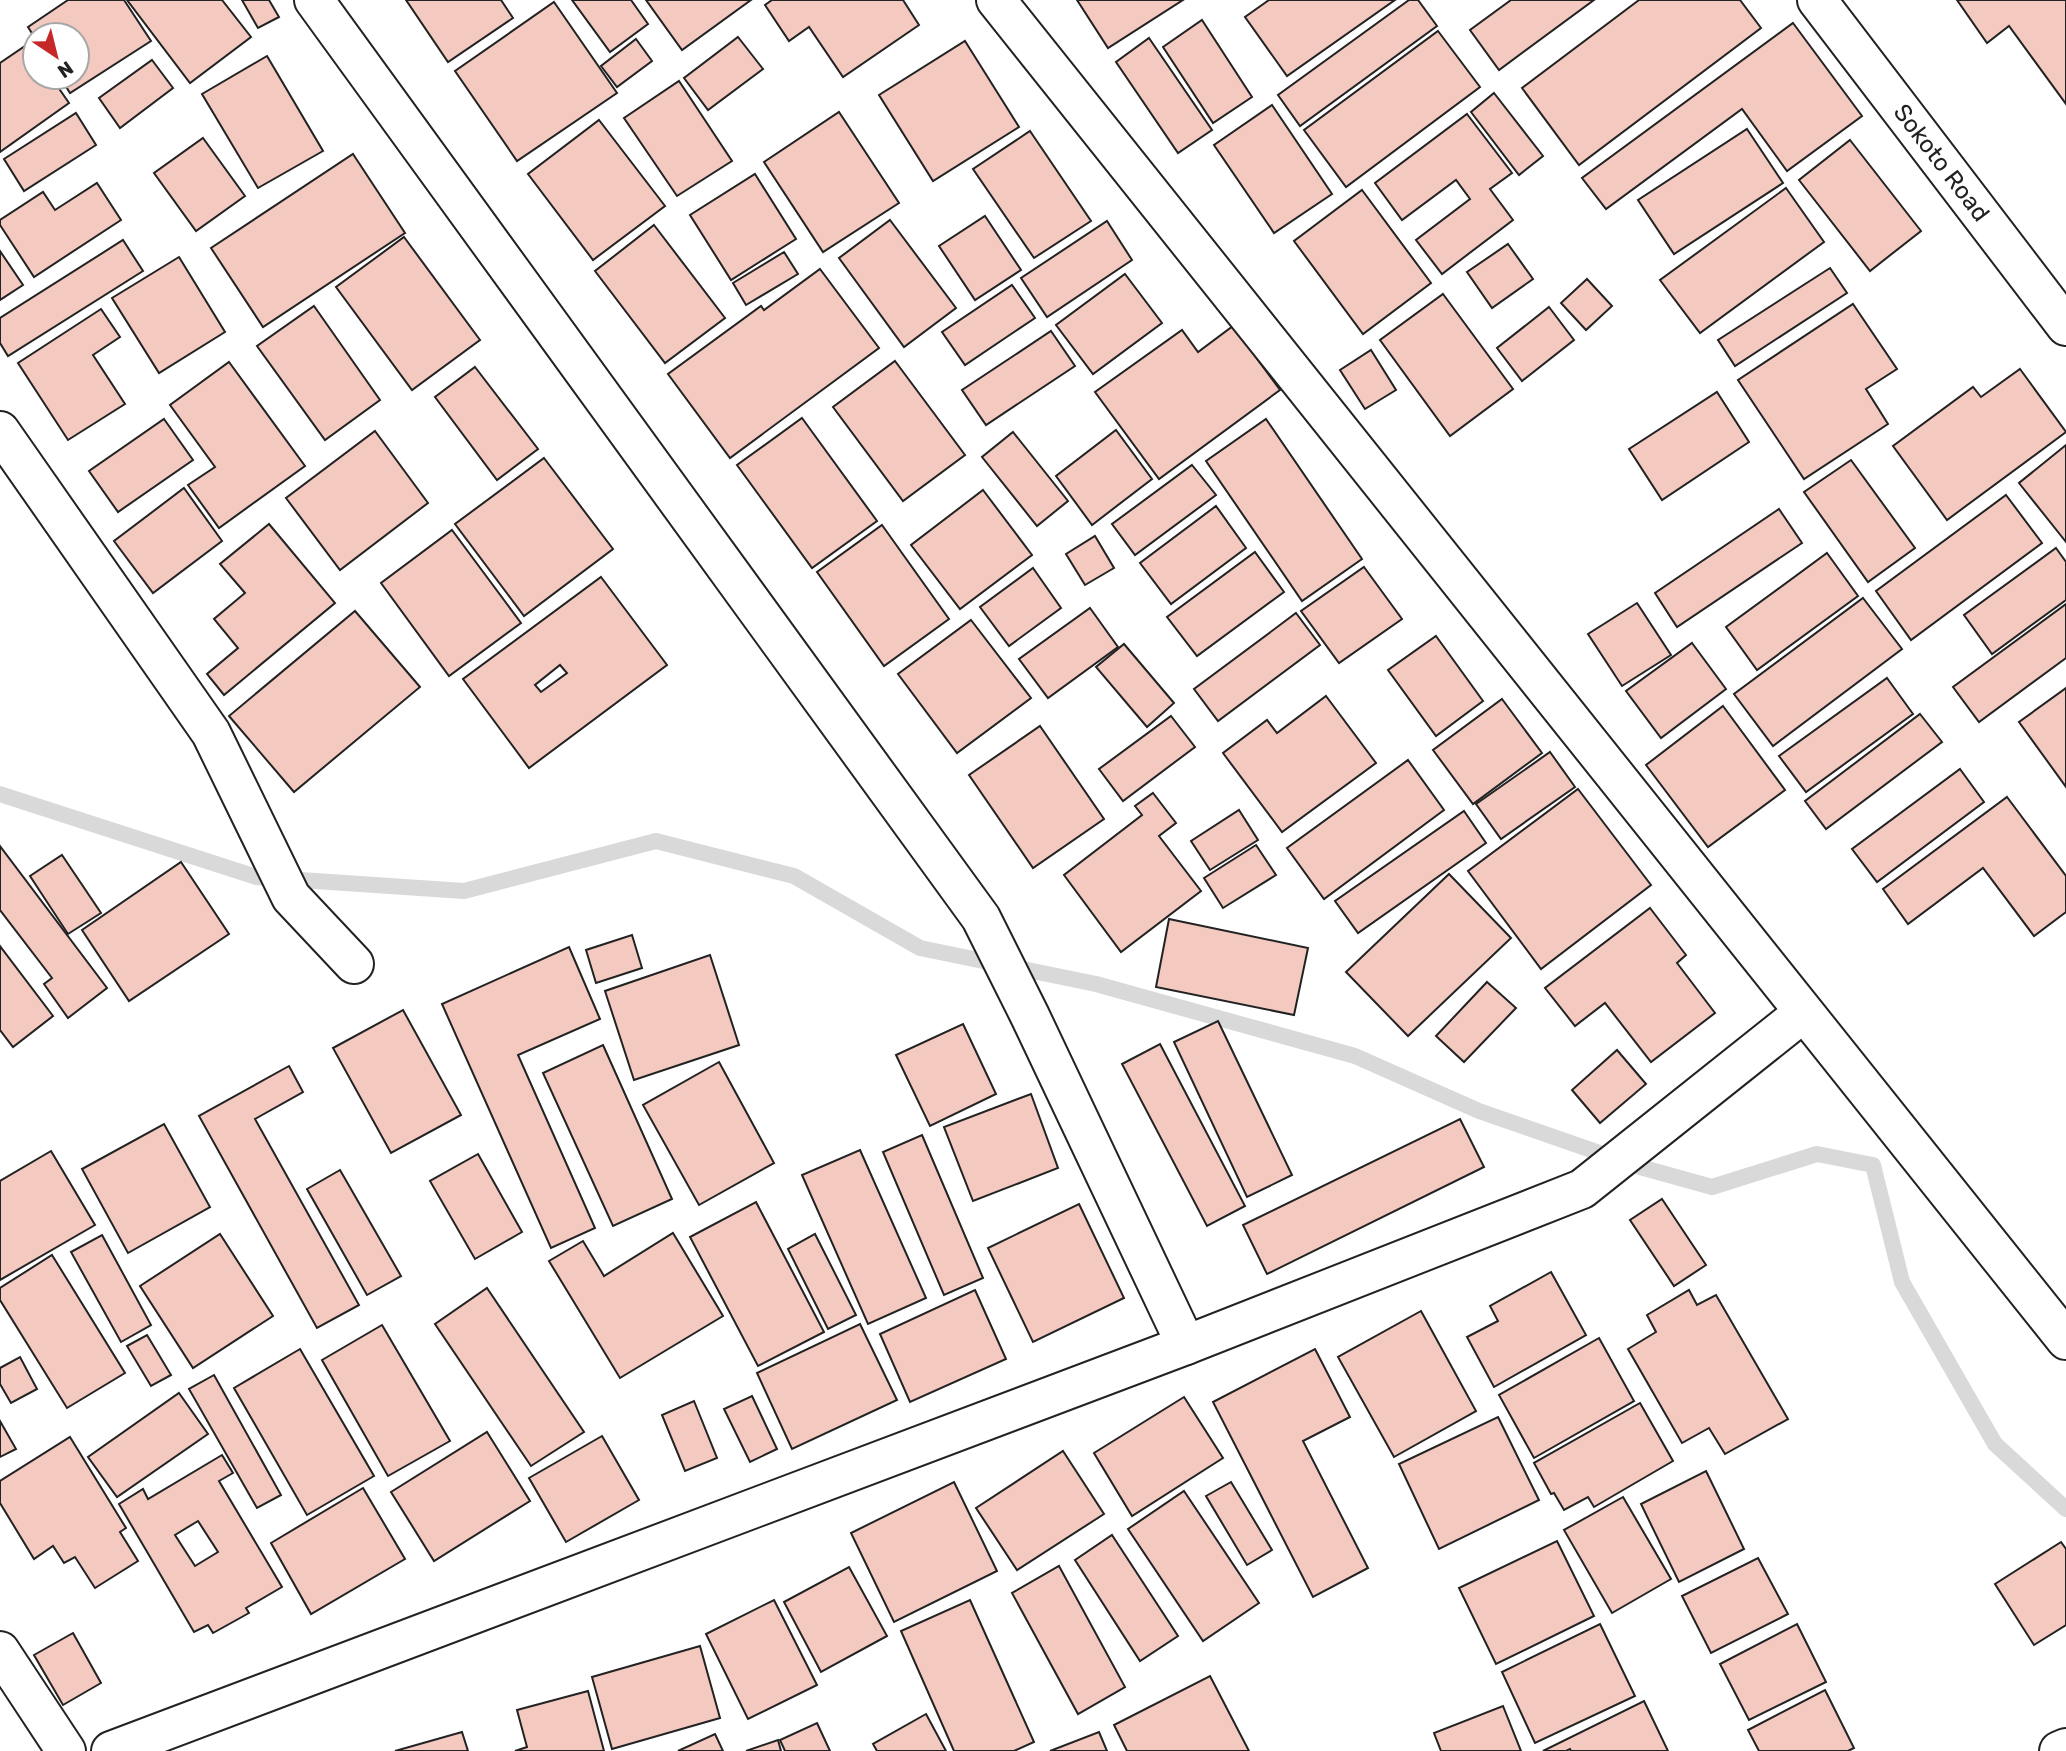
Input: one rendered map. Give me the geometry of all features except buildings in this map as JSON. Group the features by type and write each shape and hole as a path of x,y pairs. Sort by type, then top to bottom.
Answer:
{"street":[{"path":"314,0 981,918 1186,1345"},
{"path":"996,0 2066,1340"},
{"name":"Sokoto Road","path":"1817,0 2066,326"},
{"path":"0,431 211,733 291,897 354,964"},
{"path":"111,1751 1186,1345 1582,1189 1803,1013"},
{"path":"0,1651 66,1751"},
{"path":"2059,1751 2066,1748"}],"waterway":[{"path":"0,794 256,877 464,891 656,841 794,876 920,948 1096,984 1355,1056 1479,1111 1640,1167 1712,1187 1817,1154 1873,1165 1902,1282 1995,1444 2066,1509"}]}
